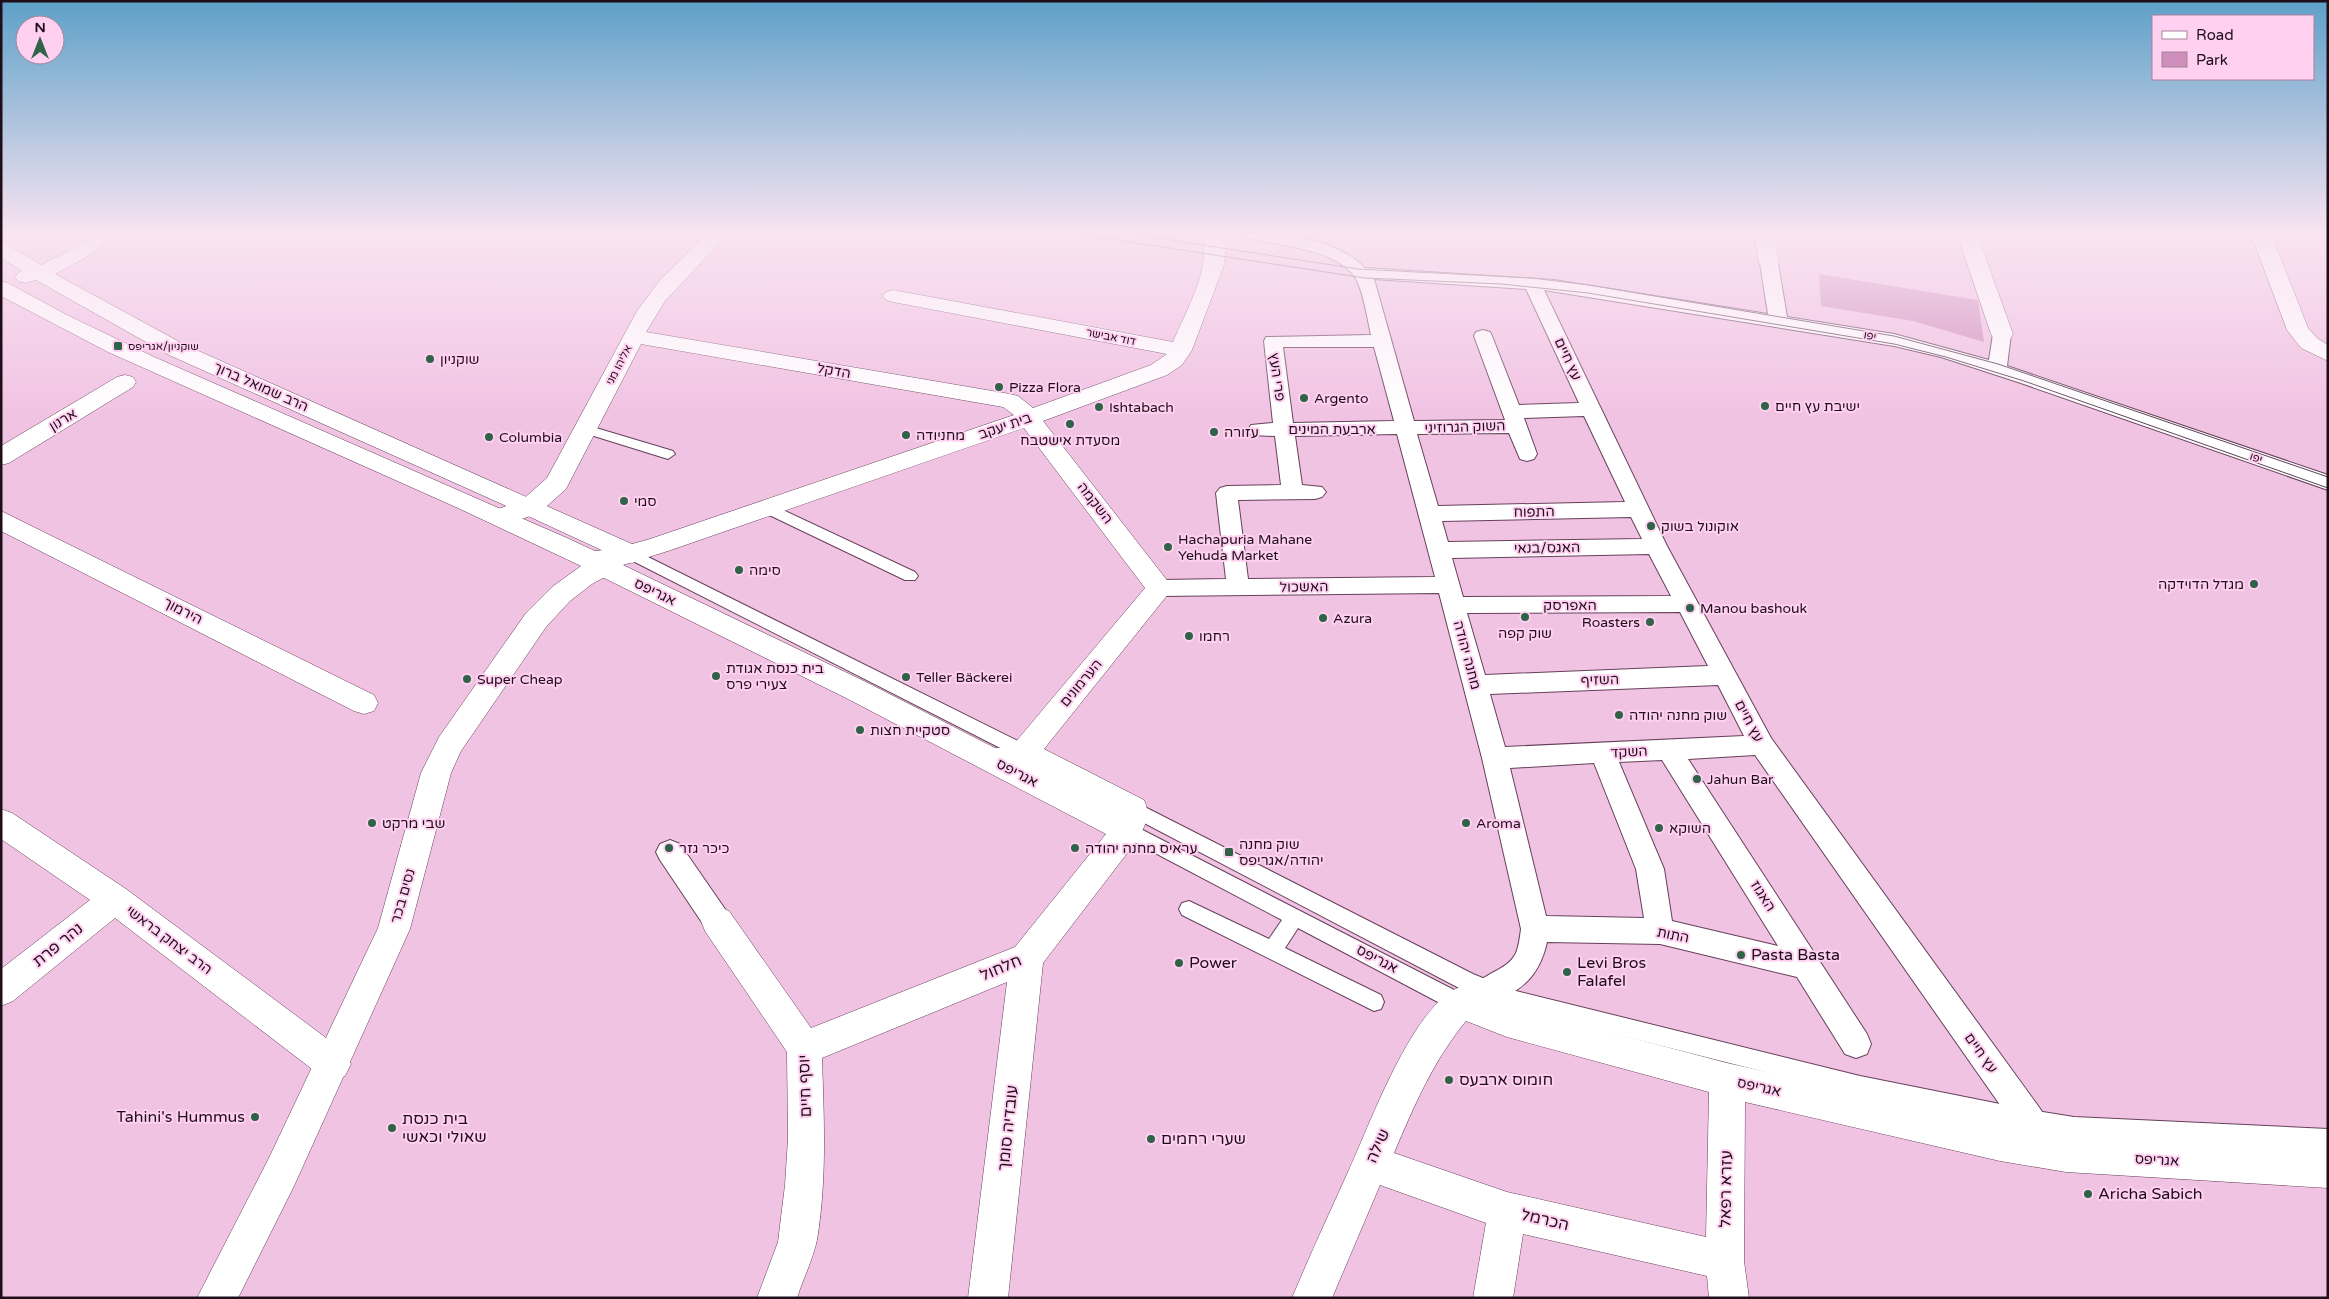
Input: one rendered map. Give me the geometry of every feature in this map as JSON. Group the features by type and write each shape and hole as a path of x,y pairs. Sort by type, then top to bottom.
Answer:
{"street":[{"name":"הרב שמואל ברוך","path":"18,295 152,365 514,508"},
{"name":"הרב שמואל ברוך","path":"75,295 177,350 514,508"},
{"name":"אליהו מני","path":"514,508 557,483 640,320 651,302 658,295"},
{"name":"בית יעקב","path":"596,563 641,558 768,508 1029,418 1159,370 1174,360 1181,350 1203,295"},
{"name":"מחנה יהודה","path":"1370,295 1495,758 1535,929 1533,952 1525,965 1512,978 1473,997"},
{"name":"עץ חיים","path":"1537,295 1656,546 1762,746 2030,1121"},
{"name":"יפו","path":"1617,295 1894,340 1997,368 2328,483"},
{"path":"1774,295 1778,320"},
{"path":"1988,295 2002,334 1997,368"},
{"path":"2284,295 2298,330 2309,343 2328,354"},
{"name":"דוד אבישר","path":"894,296 1181,350"},
{"name":"הדקל","path":"633,336 1010,401 1029,418"},
{"name":"השוק הגרוזיני","path":"1406,429 1514,419 1483,336"},
{"name":"פרי העץ","path":"1292,492 1272,341 1383,341"},
{"name":"ארנון","path":"1,456 125,382"},
{"path":"1527,454 1514,419 1591,409"},
{"name":"השקמה","path":"1029,418 1160,588"},
{"name":"ארבעת המינים","path":"1258,430 1406,429"},
{"path":"1238,587 1227,492 1315,492"},
{"name":"אגריפס","path":"514,508 641,558"},
{"name":"אגריפס","path":"514,508 596,563 858,691 992,760 1130,819"},
{"name":"התפוח","path":"1429,514 1639,509"},
{"name":"הירמוך","path":"1,520 364,703"},
{"name":"האגס/בנאי","path":"1439,550 1656,546"},
{"name":"נסים בכר","path":"217,1298 281,1173 394,929 436,773 448,745 536,620 561,594 583,577 596,563"},
{"name":"האשכול","path":"1160,588 1238,587 1451,595"},
{"name":"הערמונים","path":"1024,752 1160,588"},
{"name":"האפרסק","path":"1451,595 1687,604"},
{"name":"השזיף","path":"1475,684 1725,675"},
{"name":"השקד","path":"1495,758 1762,746"},
{"name":"האגוז","path":"1669,750 1856,1044"},
{"path":"992,760 1011,760 1024,752"},
{"name":"אגריפס","path":"1024,752 1130,819"},
{"path":"1602,753 1650,869 1660,931"},
{"name":"חלחול","path":"804,1048 1027,958 1130,819"},
{"name":"הרב יצחק בראשי","path":"1,822 115,899 333,1064"},
{"name":"יוסף חיים","path":"670,852 804,1048 806,1139 804,1185 797,1242 776,1298"},
{"name":"נהר פרת","path":"1,990 115,899"},
{"name":"התות","path":"1535,929 1660,931 1808,966"},
{"name":"עובדיה סומך","path":"988,1298 1027,958"},
{"name":"אגריפס","path":"1473,997 1507,1021 1727,1080 1941,1131 2042,1151 2089,1156 2326,1166"},
{"name":"שילה","path":"1312,1298 1370,1163 1418,1061 1436,1030 1473,997"},
{"name":"עזרא רפאל","path":"1727,1080 1725,1261 1729,1298"},
{"name":"הכרמל","path":"1370,1163 1507,1211 1725,1261"},
{"path":"1493,1298 1507,1211"}],"lane":[{"path":"586,429 668,454"},
{"path":"768,508 910,576"},
{"name":"אגריפס","path":"641,558 1024,752"},
{"name":"אגריפס","path":"1130,819 1473,997"},
{"name":"אגריפס","path":"1130,819 1295,916 1473,997 1512,999 1860,1086 2030,1121 2326,1166"},
{"path":"1189,909 1374,1002"},
{"path":"1272,951 1295,916"}],"green space":[{"path":"1820,295 1945,295 1978,300 1984,342 1913,321 1821,306"}],"tram line":[{"path":"1598,295 1894,344 1946,357 2024,381 2328,488"},
{"path":"1647,295 1894,336 1998,364 2328,477"}],"place":[{"name":"שוקניון/אגריפס","path":"118,346"},
{"name":"שוקניון","path":"430,359"},
{"name":"Pizza Flora","path":"999,387"},
{"name":"Argento","path":"1304,398"},
{"name":"ישיבת עץ חיים","path":"1765,406"},
{"name":"Ishtabach","path":"1099,407"},
{"name":"מסעדת אישטבח","path":"1070,424"},
{"name":"עזורה","path":"1214,432"},
{"name":"מחניודה","path":"906,435"},
{"name":"Columbia","path":"489,437"},
{"name":"סמי","path":"624,501"},
{"name":"אוקונול בשוק","path":"1651,526"},
{"name":"Hachapuria Mahane Yehuda Market","path":"1168,547"},
{"name":"סימה","path":"739,570"},
{"name":"מגדל הדוידקה","path":"2254,584"},
{"name":"Manou bashouk","path":"1690,608"},
{"name":"שוק קפה","path":"1525,617"},
{"name":"Azura","path":"1323,618"},
{"name":"Roasters","path":"1650,622"},
{"name":"רחמו","path":"1189,636"},
{"name":"בית כנסת אגודת צעירי פרס","path":"716,676"},
{"name":"Teller Bäckerei","path":"906,677"},
{"name":"Super Cheap","path":"467,679"},
{"name":"שוק מחנה יהודה","path":"1619,715"},
{"name":"סטקיית חצות","path":"860,730"},
{"name":"Jahun Bar","path":"1697,779"},
{"name":"שבי מרקט","path":"372,823"},
{"name":"Aroma","path":"1466,823"},
{"name":"השוקא","path":"1659,828"},
{"name":"כיכר גזר","path":"669,848"},
{"name":"עראיס מחנה יהודה","path":"1075,848"},
{"name":"שוק מחנה יהודה/אגריפס","path":"1229,852"},
{"name":"Pasta Basta","path":"1741,955"},
{"name":"Power","path":"1179,963"},
{"name":"Levi Bros Falafel","path":"1567,972"},
{"name":"חומוס ארבעס","path":"1449,1080"},
{"name":"Tahini's Hummus","path":"255,1117"},
{"name":"בית כנסת שאולי וכאשי","path":"392,1128"},
{"name":"שערי רחמים","path":"1151,1139"},
{"name":"Aricha Sabich","path":"2088,1194"}]}
